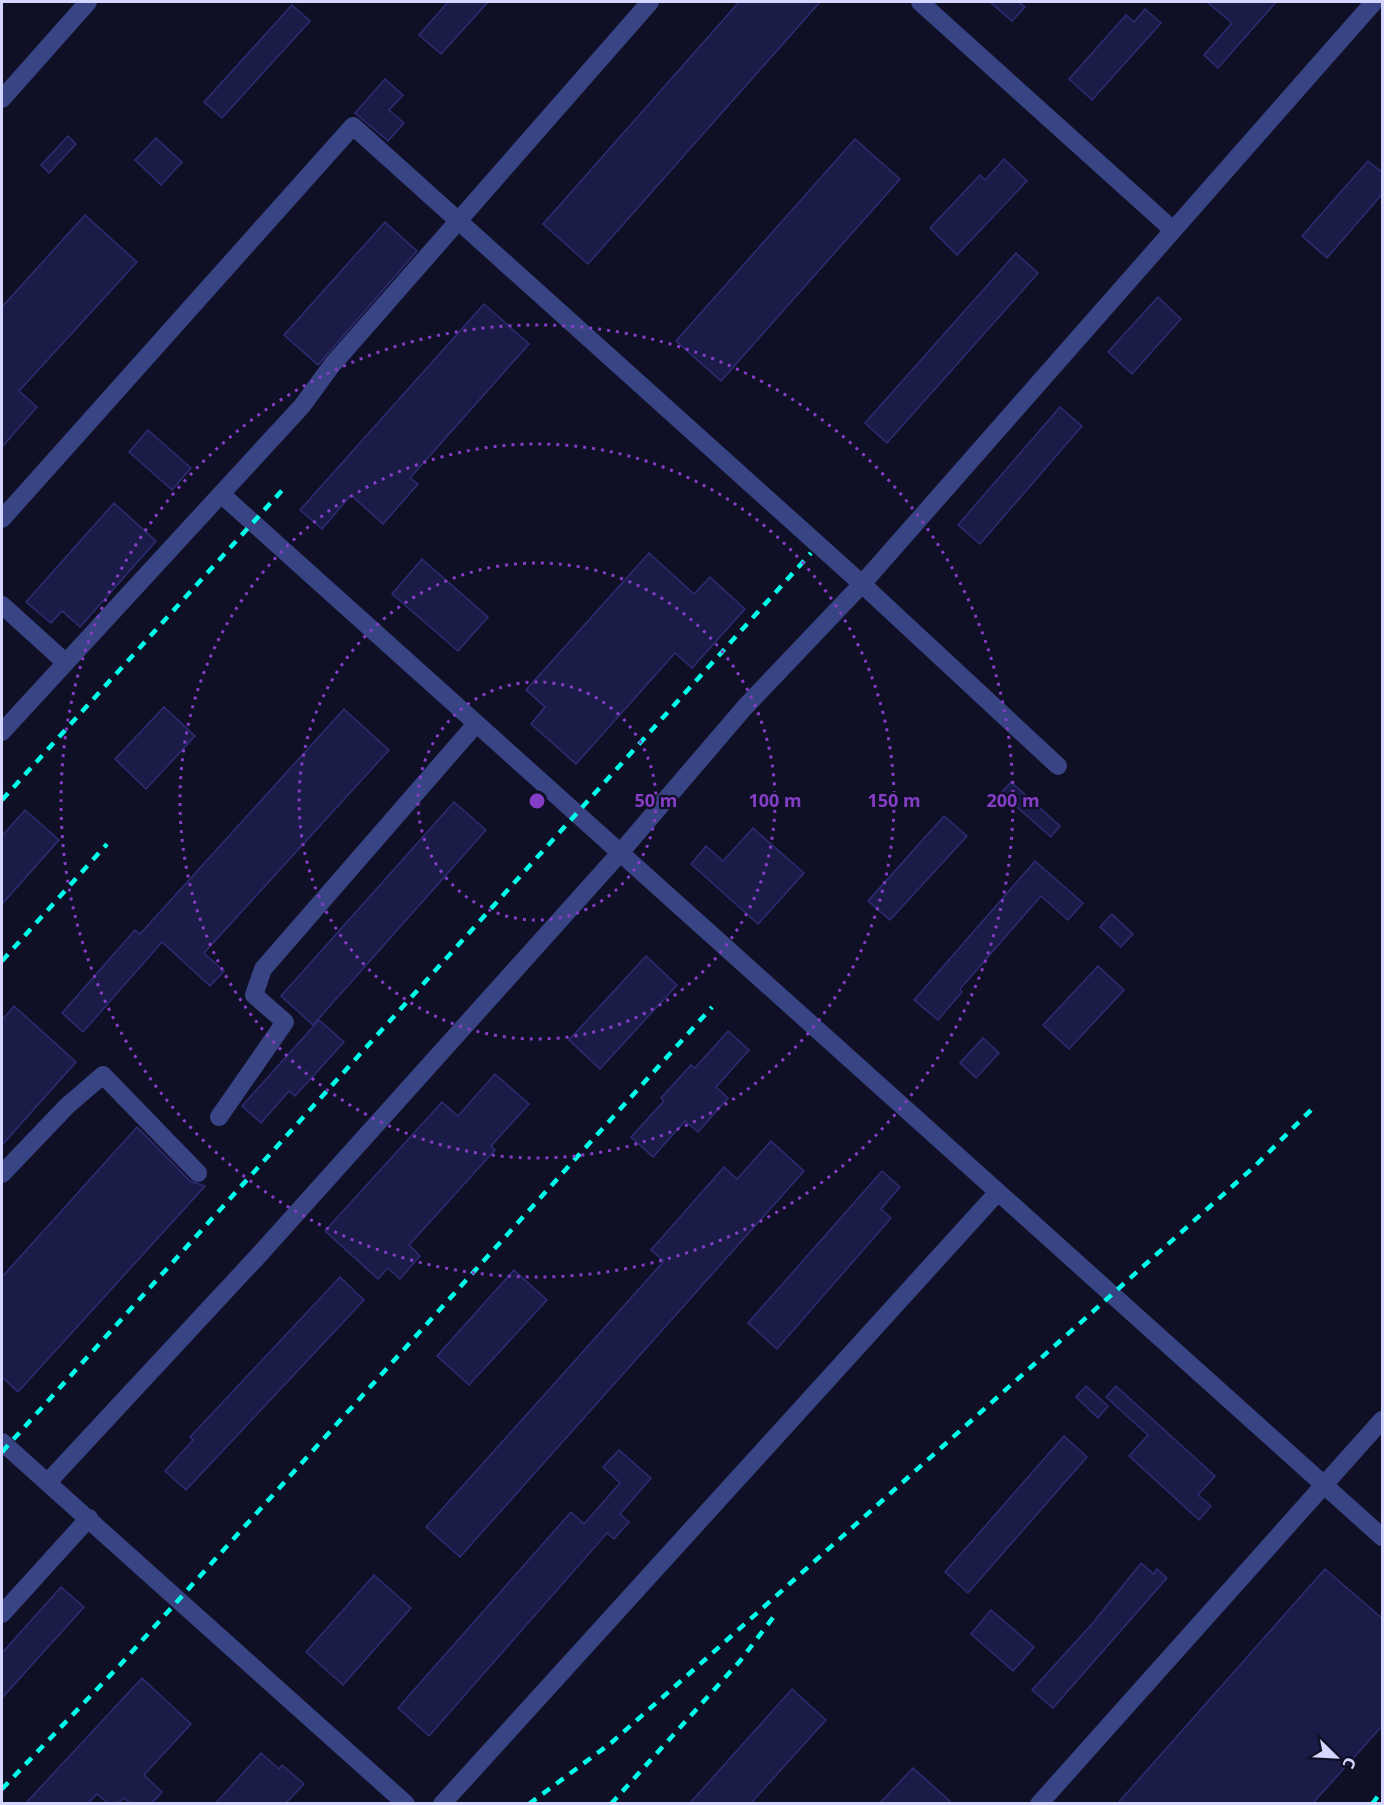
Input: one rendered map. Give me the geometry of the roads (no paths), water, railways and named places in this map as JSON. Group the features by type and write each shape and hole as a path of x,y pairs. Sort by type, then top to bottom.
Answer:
{"street":[{"path":"2,99 88,2"},
{"path":"2,732 302,406 332,365 650,2"},
{"path":"920,2 1173,230"},
{"path":"48,1482 258,1256 620,853 746,707 862,584 1374,2"},
{"path":"2,519 353,126 862,584 1058,766"},
{"path":"221,494 1322,1485 1383,1537"},
{"path":"2,604 65,662"},
{"path":"219,1117 285,1022 254,995 262,969 476,723"},
{"path":"2,1174 67,1106 103,1075 198,1173"},
{"path":"442,1803 998,1192"},
{"path":"1039,1803 1322,1485 1383,1420"},
{"path":"2,1442 406,1803"},
{"path":"2,1614 88,1518"}],"railway":[{"path":"2,800 286,486"},
{"path":"2,1452 811,553"},
{"path":"2,961 107,844"},
{"path":"2,1789 120,1665 712,1007"},
{"path":"529,1804 611,1743 708,1657 1255,1166 1311,1110"},
{"path":"611,1804 740,1661 775,1615"},
{"path":"1372,1804 1382,1791"}]}
